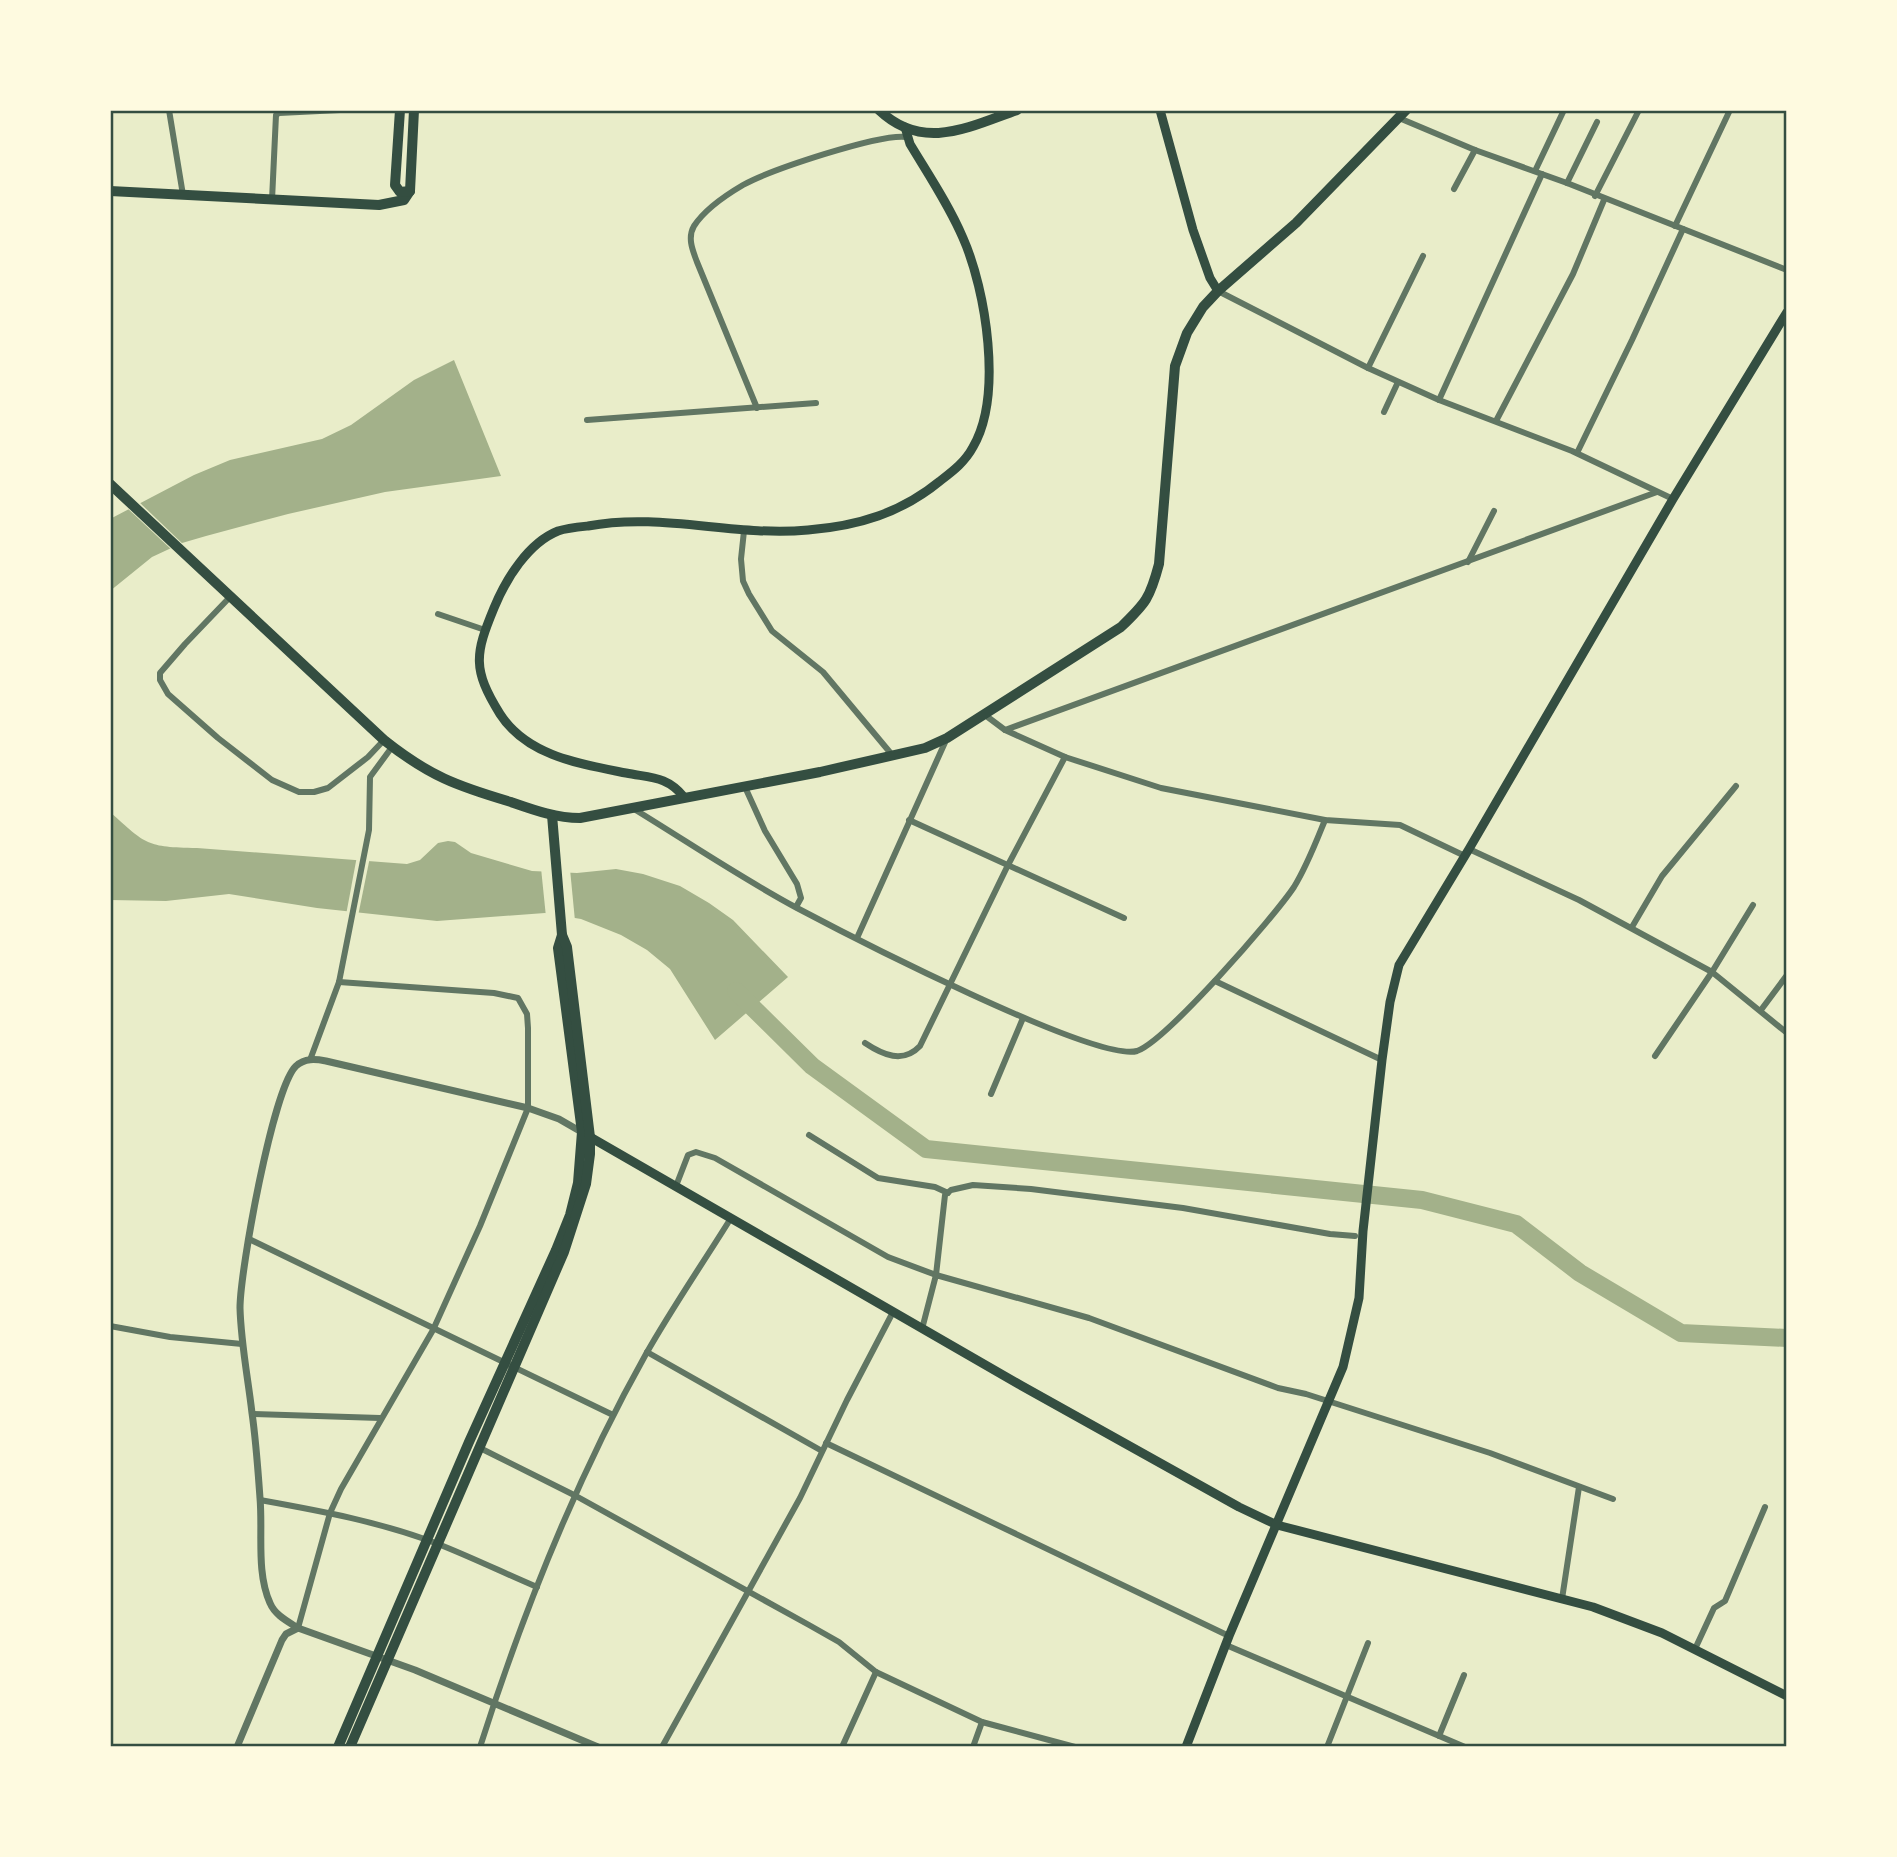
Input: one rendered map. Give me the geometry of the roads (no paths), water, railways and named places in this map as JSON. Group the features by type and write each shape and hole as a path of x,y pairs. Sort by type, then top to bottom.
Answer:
{"main road":[{"path":"379,205 390,194 394,185 400,110"},
{"path":"110,191 379,205 404,200 410,191 414,110"},
{"path":"684,797 667,781 544,752 519,737 499,713 485,685 478,651 498,599 519,563 556,532 604,523 633,521 744,531 808,530 868,521 920,498 961,465 979,438 986,406 989,364 983,299 962,236 906,132 879,110"},
{"path":"906,132 955,132 1017,110"},
{"path":"1160,110 1193,230 1210,278 1218,291"},
{"path":"110,484 388,743 443,780 552,815 580,818 745,787 925,748 985,715 1121,627 1152,593 1159,564 1175,366 1187,333 1203,307 1218,291 1296,223 1403,114"},
{"path":"394,185 400,191 410,191"},
{"path":"1186,1747 1227,1641 1343,1367 1355,1323 1359,1298 1359,1234 1373,1147 1390,1002 1399,965 1673,499 1787,312"},
{"path":"351,1747 428,1541 508,1365 564,1252 586,1184 586,1135 567,947 561,930 552,815"},
{"path":"586,1135 922,1329 1239,1507 1277,1525 1562,1599 1628,1619 1695,1649 1787,1696"},
{"path":"338,1747 438,1544 480,1448 508,1365"}],"street":[{"path":"169,110 183,195"},
{"path":"272,200 276,115 340,110"},
{"path":"1439,400 1564,110"},
{"path":"1595,196 1639,110"},
{"path":"1675,226 1731,110"},
{"path":"1403,114 1475,150 1567,183 1604,200 1787,270"},
{"path":"1567,183 1597,121"},
{"path":"757,408 697,262 690,241 693,227 726,196 759,177 830,153 906,132"},
{"path":"1454,190 1475,150"},
{"path":"1496,421 1569,283 1604,200"},
{"path":"1577,453 1682,229"},
{"path":"1368,368 1423,256"},
{"path":"1218,291 1398,382 1577,453 1673,499"},
{"path":"1384,412 1398,382"},
{"path":"587,420 816,403"},
{"path":"1005,730 1657,492"},
{"path":"1468,562 1494,511"},
{"path":"744,531 741,559 743,581 772,631 823,672 893,756"},
{"path":"230,597 160,673 161,684 175,700 250,765 272,780 299,792 328,788 388,743"},
{"path":"438,614 485,630"},
{"path":"985,715 1005,730 1065,757 1161,788 1325,820 1400,825 1579,900 1632,928 1712,972 1787,1033"},
{"path":"857,938 947,738"},
{"path":"388,743 370,777 369,830 339,982 308,1060 291,1073 284,1089 267,1150 241,1283 242,1344 252,1413 265,1590 271,1607 298,1628 383,1659 598,1747"},
{"path":"865,1043 896,1057 913,1053 920,1046 1007,865 1065,757"},
{"path":"1632,928 1662,876 1736,786"},
{"path":"745,787 765,831 801,892 796,907"},
{"path":"634,809 796,907 857,938 1023,1018 1086,1042 1120,1051 1137,1051 1158,1037 1215,981 1294,887 1325,820"},
{"path":"909,820 1124,918"},
{"path":"1655,1056 1753,905"},
{"path":"1761,1010 1787,975"},
{"path":"1215,981 1382,1059"},
{"path":"237,1747 282,1640 286,1634 298,1628 330,1513 348,1474 433,1330 480,1226 528,1108 527,1014 518,998 494,993 339,982"},
{"path":"991,1094 1023,1018"},
{"path":"308,1060 326,1060 528,1108 559,1119 586,1135"},
{"path":"809,1135 878,1178 935,1187 948,1193"},
{"path":"676,1186 688,1155 699,1153 735,1169 888,1257 936,1275 1089,1318 1278,1388 1490,1453 1613,1499"},
{"path":"922,1329 936,1275 945,1195 973,1185 1031,1189 1183,1208 1330,1234 1359,1234"},
{"path":"480,1747 537,1587 613,1415 647,1352 731,1218"},
{"path":"248,1239 613,1415"},
{"path":"662,1747 800,1498 894,1312"},
{"path":"110,1326 170,1337 242,1344"},
{"path":"647,1352 822,1451"},
{"path":"252,1413 380,1418"},
{"path":"826,1443 1347,1699 1439,1736 1450,1744 1465,1747"},
{"path":"480,1448 576,1496 839,1643 876,1672 982,1721 1075,1747"},
{"path":"1562,1599 1579,1488"},
{"path":"260,1500 330,1513 438,1544 537,1587"},
{"path":"1695,1649 1714,1608 1725,1601 1765,1507"},
{"path":"1327,1747 1368,1643"},
{"path":"842,1747 876,1672"},
{"path":"1439,1736 1464,1675"},
{"path":"973,1747 982,1721"}],"waterway":[{"path":"736,991 812,1066 926,1149 1422,1200 1516,1224 1580,1273 1681,1333 1787,1338"}]}
